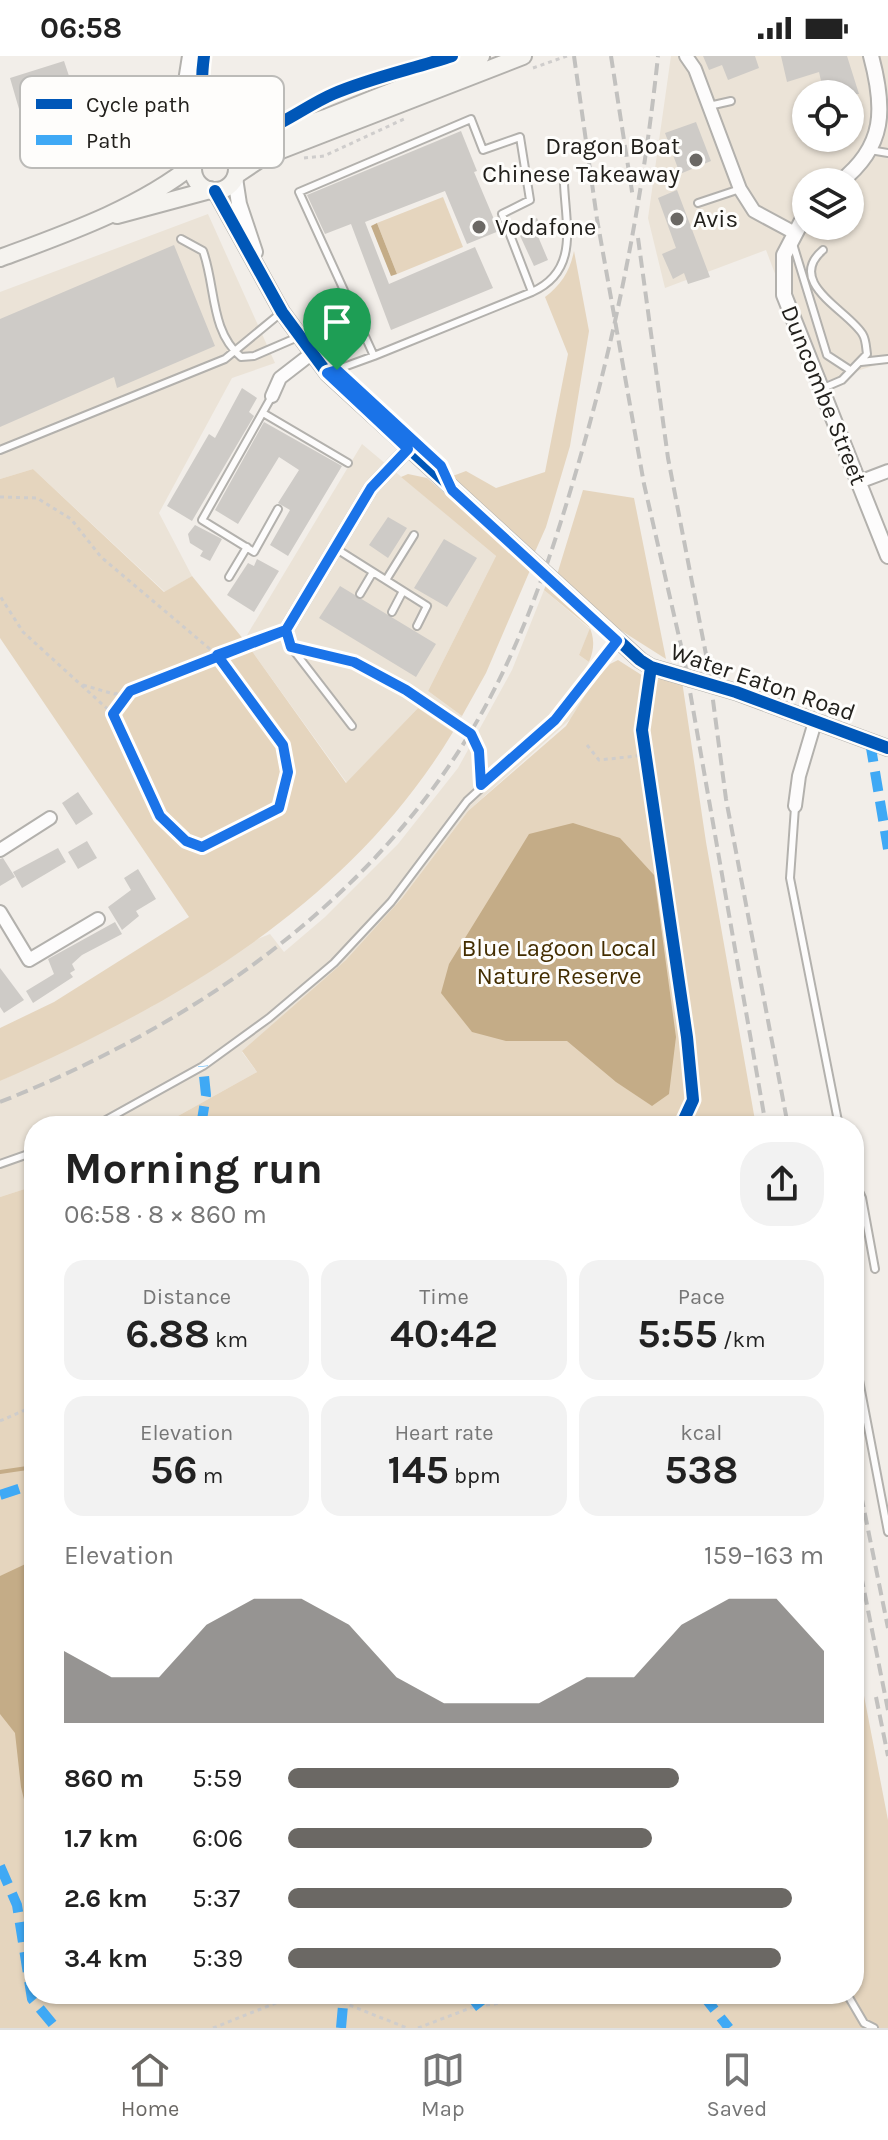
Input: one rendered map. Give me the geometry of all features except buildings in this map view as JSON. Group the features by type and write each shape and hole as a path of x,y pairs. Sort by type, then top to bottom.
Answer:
{"main road":[{"path":"284,130 328,117 481,56"},
{"path":"284,149 527,62"},
{"path":"103,218 171,181 187,168"},
{"path":"196,168 198,183 212,191"},
{"path":"236,168 236,176"},
{"path":"0,258 103,218 227,188 247,168"}],"street":[{"path":"188,76 190,56"},
{"path":"686,56 709,106 740,189 754,211 792,231"},
{"path":"853,168 870,150 882,102 871,56"},
{"name":"Water Eaton Road","path":"236,176 239,204 264,279"},
{"name":"Water Eaton Road","path":"212,191 282,312 327,373 617,641 651,667 736,692 888,748"},
{"name":"Duncombe Street","path":"792,235 784,255 784,295 888,556"},
{"path":"272,396 280,378 311,354"},
{"path":"286,630 371,488 408,449"},
{"path":"859,482 888,471"},
{"path":"795,806 799,776 815,722"},
{"path":"0,850 50,818"},
{"path":"0,912 29,960 98,919"}],"lane":[{"path":"709,106 731,101"},
{"path":"374,356 299,192 471,119 483,150 520,137 530,200 502,214 532,292"},
{"path":"870,150 888,153"},
{"path":"327,373 532,292 556,278 565,259 564,184"},
{"path":"698,203 740,189"},
{"path":"181,239 203,251 219,328 241,357 254,356 298,337"},
{"path":"794,240 795,258 827,355 850,370"},
{"path":"821,389 842,380 867,354 863,334 816,288 812,268 815,258 823,250"},
{"path":"0,450 225,359 282,312"},
{"path":"861,362 888,359"},
{"path":"272,396 202,520 254,552 278,509"},
{"path":"263,413 348,463"},
{"path":"386,580 414,535"},
{"path":"229,577 247,547"},
{"path":"335,548 427,606 417,626"},
{"path":"360,594 373,572"},
{"path":"392,612 403,591"},
{"path":"286,630 291,647 352,726"},
{"path":"113,1116 203,1066 269,1018 334,963 391,902 481,785 555,720 617,641"},
{"path":"291,647 354,662 406,690 471,734 479,751 481,785"},
{"path":"795,806 790,878 837,1116"},
{"path":"0,1164 24,1156"},
{"path":"864,1209 875,1269"},
{"path":"864,1406 888,1532"},
{"path":"853,2004 864,2023 874,2028"}],"path":[{"path":"527,62 567,56"},
{"path":"293,160 324,156 406,118"},
{"path":"0,497 37,498 71,519 101,557 217,655 283,745 288,772 279,808 202,847 186,841 160,816 113,714 23,632 0,596"},
{"path":"80,684 114,694 130,691 286,630"},
{"path":"113,714 130,691"},
{"path":"587,745 599,760 646,755"},
{"path":"0,1421 24,1410"},
{"path":"213,2028 273,2004"},
{"path":"347,2004 407,2028"},
{"path":"418,2028 473,2007 494,2004"}],"shaded area":[{"path":"671,56 888,56 888,361 817,384 766,250 665,288 648,218"},
{"path":"208,214 275,363 232,378 159,513 192,576 165,592 33,469 0,479 0,292"},
{"path":"377,223 397,274 391,276 371,226"},
{"path":"362,444 496,556 428,691 462,716 453,732 418,708 347,783 244,640"},
{"path":"544,590 590,629 579,655 589,662 581,677 592,684 575,715 468,811 402,898 346,961 242,1052 257,1072 178,1116 24,1116 24,1189 0,1197 0,1081 151,1007 253,941 270,934 284,952 325,917 398,844 458,768 512,670"},
{"path":"573,823 620,838 654,875 676,1037 669,1094 652,1106 616,1082 567,1041 506,1041 472,1032 441,993 449,964 529,834"},
{"path":"24,1565 24,1799 15,1733 0,1714 0,1576"}],"green space":[{"path":"443,197 463,247 397,274 377,223"},
{"path":"574,251 589,331 570,446 546,527 534,554 450,477 466,471 496,488 545,472 568,354 545,297 564,277"},
{"path":"33,469 164,592 192,576 244,640 346,783 418,708 453,732 411,793 364,848 311,897 255,941 131,1018 0,1081 0,1028 54,1002 189,917 0,638 0,479"},
{"path":"408,474 427,478 531,568 486,673 462,716 428,691 496,556 401,477"},
{"path":"583,490 634,498 666,659 614,626 556,578"},
{"path":"547,582 575,608 590,628 544,590"},
{"path":"590,628 593,649 589,662 579,655"},
{"name":"Blue Lagoon Local Nature Reserve","path":"618,660 651,681 664,678 682,681 706,842 754,1116 178,1116 257,1072 242,1051 346,960 402,898 468,811 566,726 592,684 610,664"},
{"path":"24,1189 24,2004 864,2004 864,1696 888,1820 888,2028 0,2028 0,1197"}],"waterway":[{"path":"0,1472 24,1468"}],"railway":[{"path":"574,56 597,219 644,484 685,663 764,1116"},
{"path":"611,56 633,198"},
{"path":"0,1102 72,1071 142,1035 210,995 274,949 334,899 388,843 437,782 480,716 526,620 562,519 582,451 608,354 629,255 658,56"},
{"path":"638,238 668,458 709,670 726,799 786,1116"},
{"path":"864,1509 888,1628"},
{"path":"864,1590 888,1710"},
{"path":"876,1697 888,1756"}],"marked path":[{"path":"870,742 888,849"},
{"path":"203,1066 206,1095 203,1116"},
{"path":"0,1495 24,1487"},
{"path":"0,1866 17,1905 24,1949"},
{"path":"36,2004 56,2028"},
{"path":"341,2028 343,2004"},
{"path":"473,2007 477,2004"},
{"path":"710,2004 729,2028"}],"cycle path":[{"path":"202,76 204,56"},
{"path":"284,121 347,88 452,56"},
{"path":"215,191 282,312 327,373 640,660 651,667 736,692 888,748"},
{"path":"651,667 642,730 687,1037 693,1100 686,1116"}],"place":[{"name":"Dragon Boat Chinese Takeaway","path":"696,160"},
{"name":"Avis","path":"677,219"},
{"name":"Vodafone","path":"479,227"}],"route":[{"path":"337,370 327,373 408,449 371,488 286,630 217,655 130,691 113,714 142,771 160,816 186,841 202,847 279,808 288,772 283,745 217,655 257,643 286,630 291,647 354,662 406,690 471,734 479,751 481,785 555,720 617,641 452,490 441,466 337,370"}]}
